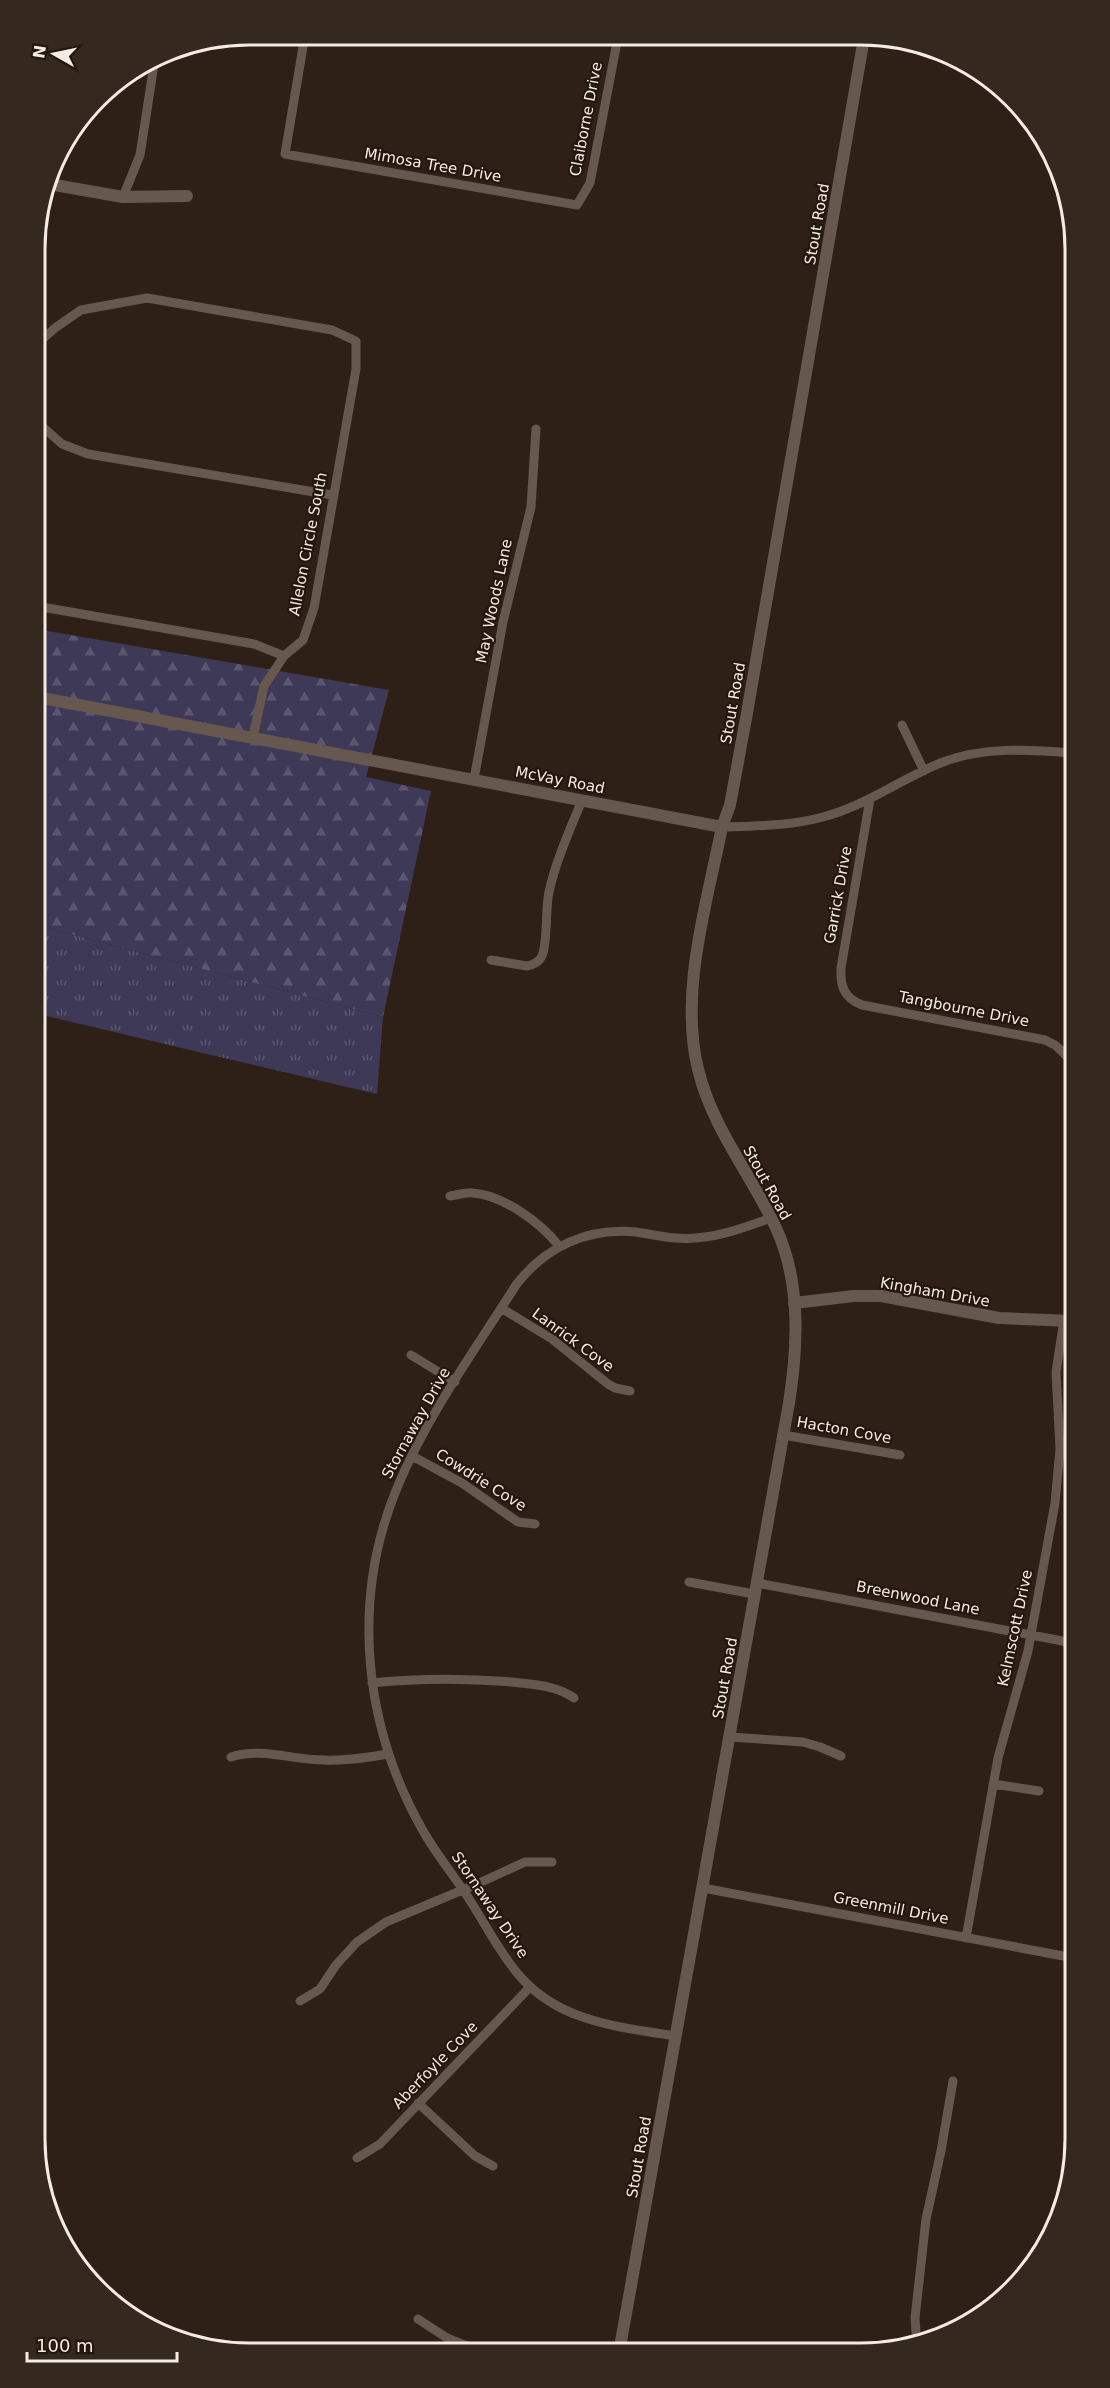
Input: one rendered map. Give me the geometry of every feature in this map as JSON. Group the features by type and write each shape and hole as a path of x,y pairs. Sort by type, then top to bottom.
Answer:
{"street":[{"name":"Mimosa Tree Drive","path":"303,45 285,154 577,205"},
{"name":"Claiborne Drive","path":"577,205 590,183 616,45"},
{"name":"Stout Road","path":"622,2343 783,1435 795,1352 794,1303 785,1252 771,1218 712,1113 698,1067 693,1043 692,1021 694,975 747,713 863,45"},
{"path":"123,197 140,155 154,69"},
{"path":"55,185 123,197 187,196"},
{"name":"Allelon Circle South","path":"45,337 81,310 147,298 332,330 356,341 356,369 332,495 314,608 303,640 285,656 264,686 253,737"},
{"path":"45,429 62,444 88,454 332,495"},
{"name":"May Woods Lane","path":"474,779 503,622 531,507 536,429"},
{"path":"45,608 254,644 285,656"},
{"name":"McVay Road","path":"45,698 723,827 804,821 839,812 951,759 975,753 1017,751 1065,753"},
{"path":"902,725 924,771"},
{"name":"Garrick Drive","path":"847,996 842,988 841,968 870,799"},
{"path":"491,960 527,966 533,965 541,958 551,884 582,800"},
{"name":"Tangbourne Drive","path":"847,996 862,1005 1045,1040 1065,1055"},
{"path":"450,1196 471,1192 491,1197 541,1226 559,1246"},
{"name":"Stornaway Drive","path":"676,2036 618,2027 581,2018 554,2004 530,1987 509,1962 423,1831 404,1794 379,1726 372,1683 369,1631 376,1558 389,1509 412,1456 501,1308 525,1273 546,1253 590,1235 609,1232 695,1239 726,1234 771,1218"},
{"name":"Kingham Drive","path":"794,1303 854,1296 881,1296 999,1318 1065,1321"},
{"name":"Lanrick Cove","path":"501,1308 552,1339 608,1384 630,1391"},
{"name":"Kelmscott Drive","path":"966,1938 1003,1735 1024,1670 1032,1635 1060,1467 1056,1386 1065,1337"},
{"path":"411,1354 455,1382"},
{"name":"Hacton Cove","path":"783,1435 900,1455"},
{"name":"Cowdrie Cove","path":"412,1456 462,1482 518,1522 535,1524"},
{"name":"Breenwood Lane","path":"690,1582 755,1589 1065,1641"},
{"path":"372,1683 429,1678 472,1678 555,1687 574,1698"},
{"path":"730,1737 803,1742 841,1756"},
{"path":"231,1757 248,1752 306,1760 336,1760 388,1754"},
{"path":"993,1784 1039,1791"},
{"path":"300,2001 320,1989 343,1957 372,1931 394,1918 525,1862 552,1862"},
{"name":"Greenmill Drive","path":"703,1888 1065,1956"},
{"name":"Aberfoyle Cove","path":"357,2158 380,2144 530,1987"},
{"path":"916,2335 915,2318 926,2219 953,2081"},
{"path":"418,2103 475,2156 493,2166"},
{"path":"418,2319 447,2338 460,2343"}],"green space":[{"path":"45,631 389,690 366,777 431,791 383,1017 45,927"},
{"path":"45,927 383,1017 377,1094 45,1016"}]}
